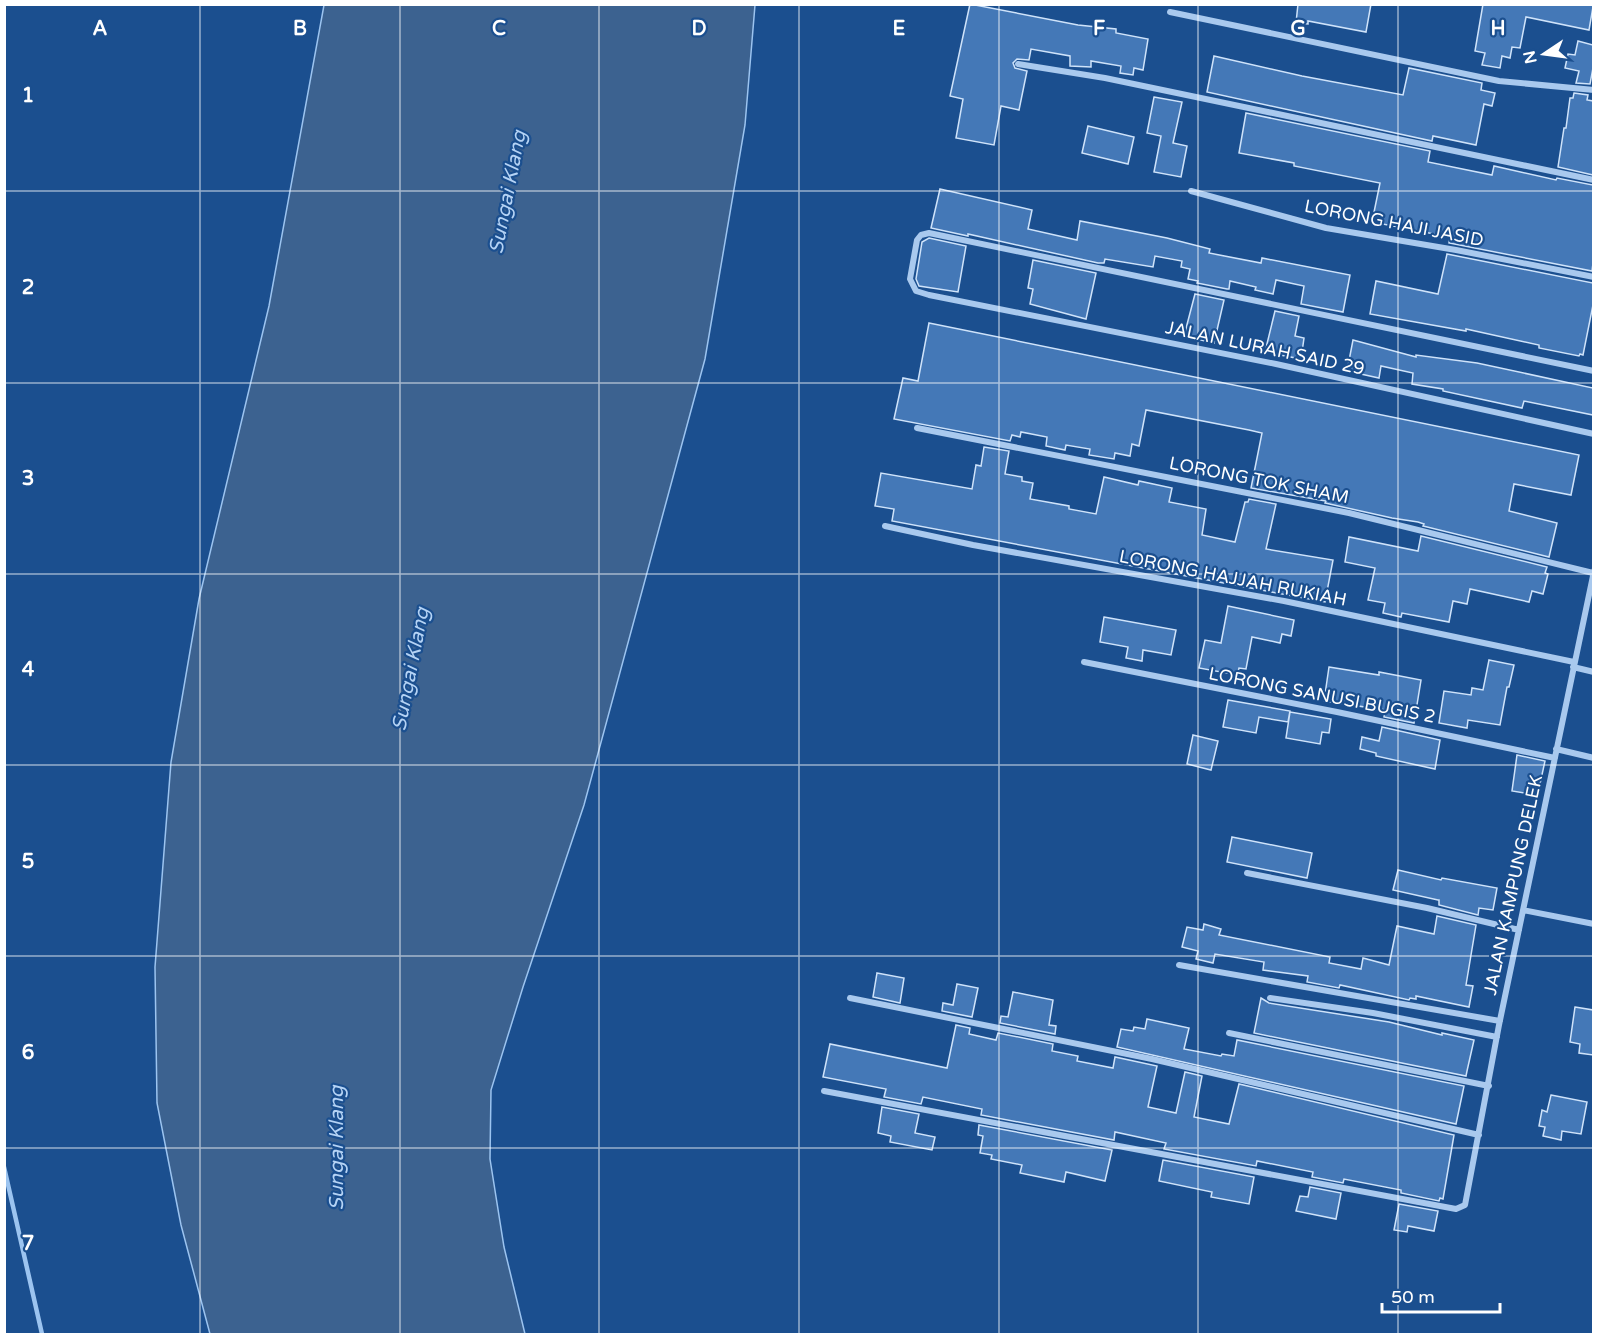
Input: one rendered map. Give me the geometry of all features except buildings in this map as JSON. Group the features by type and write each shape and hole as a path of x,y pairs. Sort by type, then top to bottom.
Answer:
{"street":[{"path":"1170,12 1499,81 1593,90"},
{"path":"1018,64 1105,78 1593,180"},
{"name":"LORONG HAJI JASID","path":"1191,191 1326,228 1456,249 1593,277"},
{"name":"JALAN LURAH SAID 29","path":"1593,371 929,233 921,235 917,240 910,279 916,291 929,295 1276,364 1593,434"},
{"name":"LORONG TOK SHAM","path":"917,428 1348,513 1593,572"},
{"name":"LORONG HAJJAH RUKIAH","path":"885,526 973,545 1284,601 1574,665 1593,672"},
{"name":"JALAN KAMPUNG DELEK","path":"824,1091 1456,1209 1466,1205 1500,1021 1593,572"},
{"name":"LORONG SANUSI BUGIS 2","path":"1084,662 1554,758"},
{"path":"1556,749 1593,758"},
{"path":"1247,873 1427,908 1519,930"},
{"path":"1523,910 1593,924"},
{"path":"1179,966 1500,1021"},
{"path":"850,998 1152,1059 1479,1135"},
{"path":"1270,998 1373,1013 1497,1037"},
{"path":"1229,1032 1489,1086"}],"water":[{"name":"Sungai Klang","path":"324,5 755,5 745,125 705,359 584,805 491,1090 490,1159 504,1247 525,1334 210,1334 181,1225 157,1103 155,967 171,762 199,599 269,306"}],"waterway":[{"path":"4,1167 42,1334"}]}
